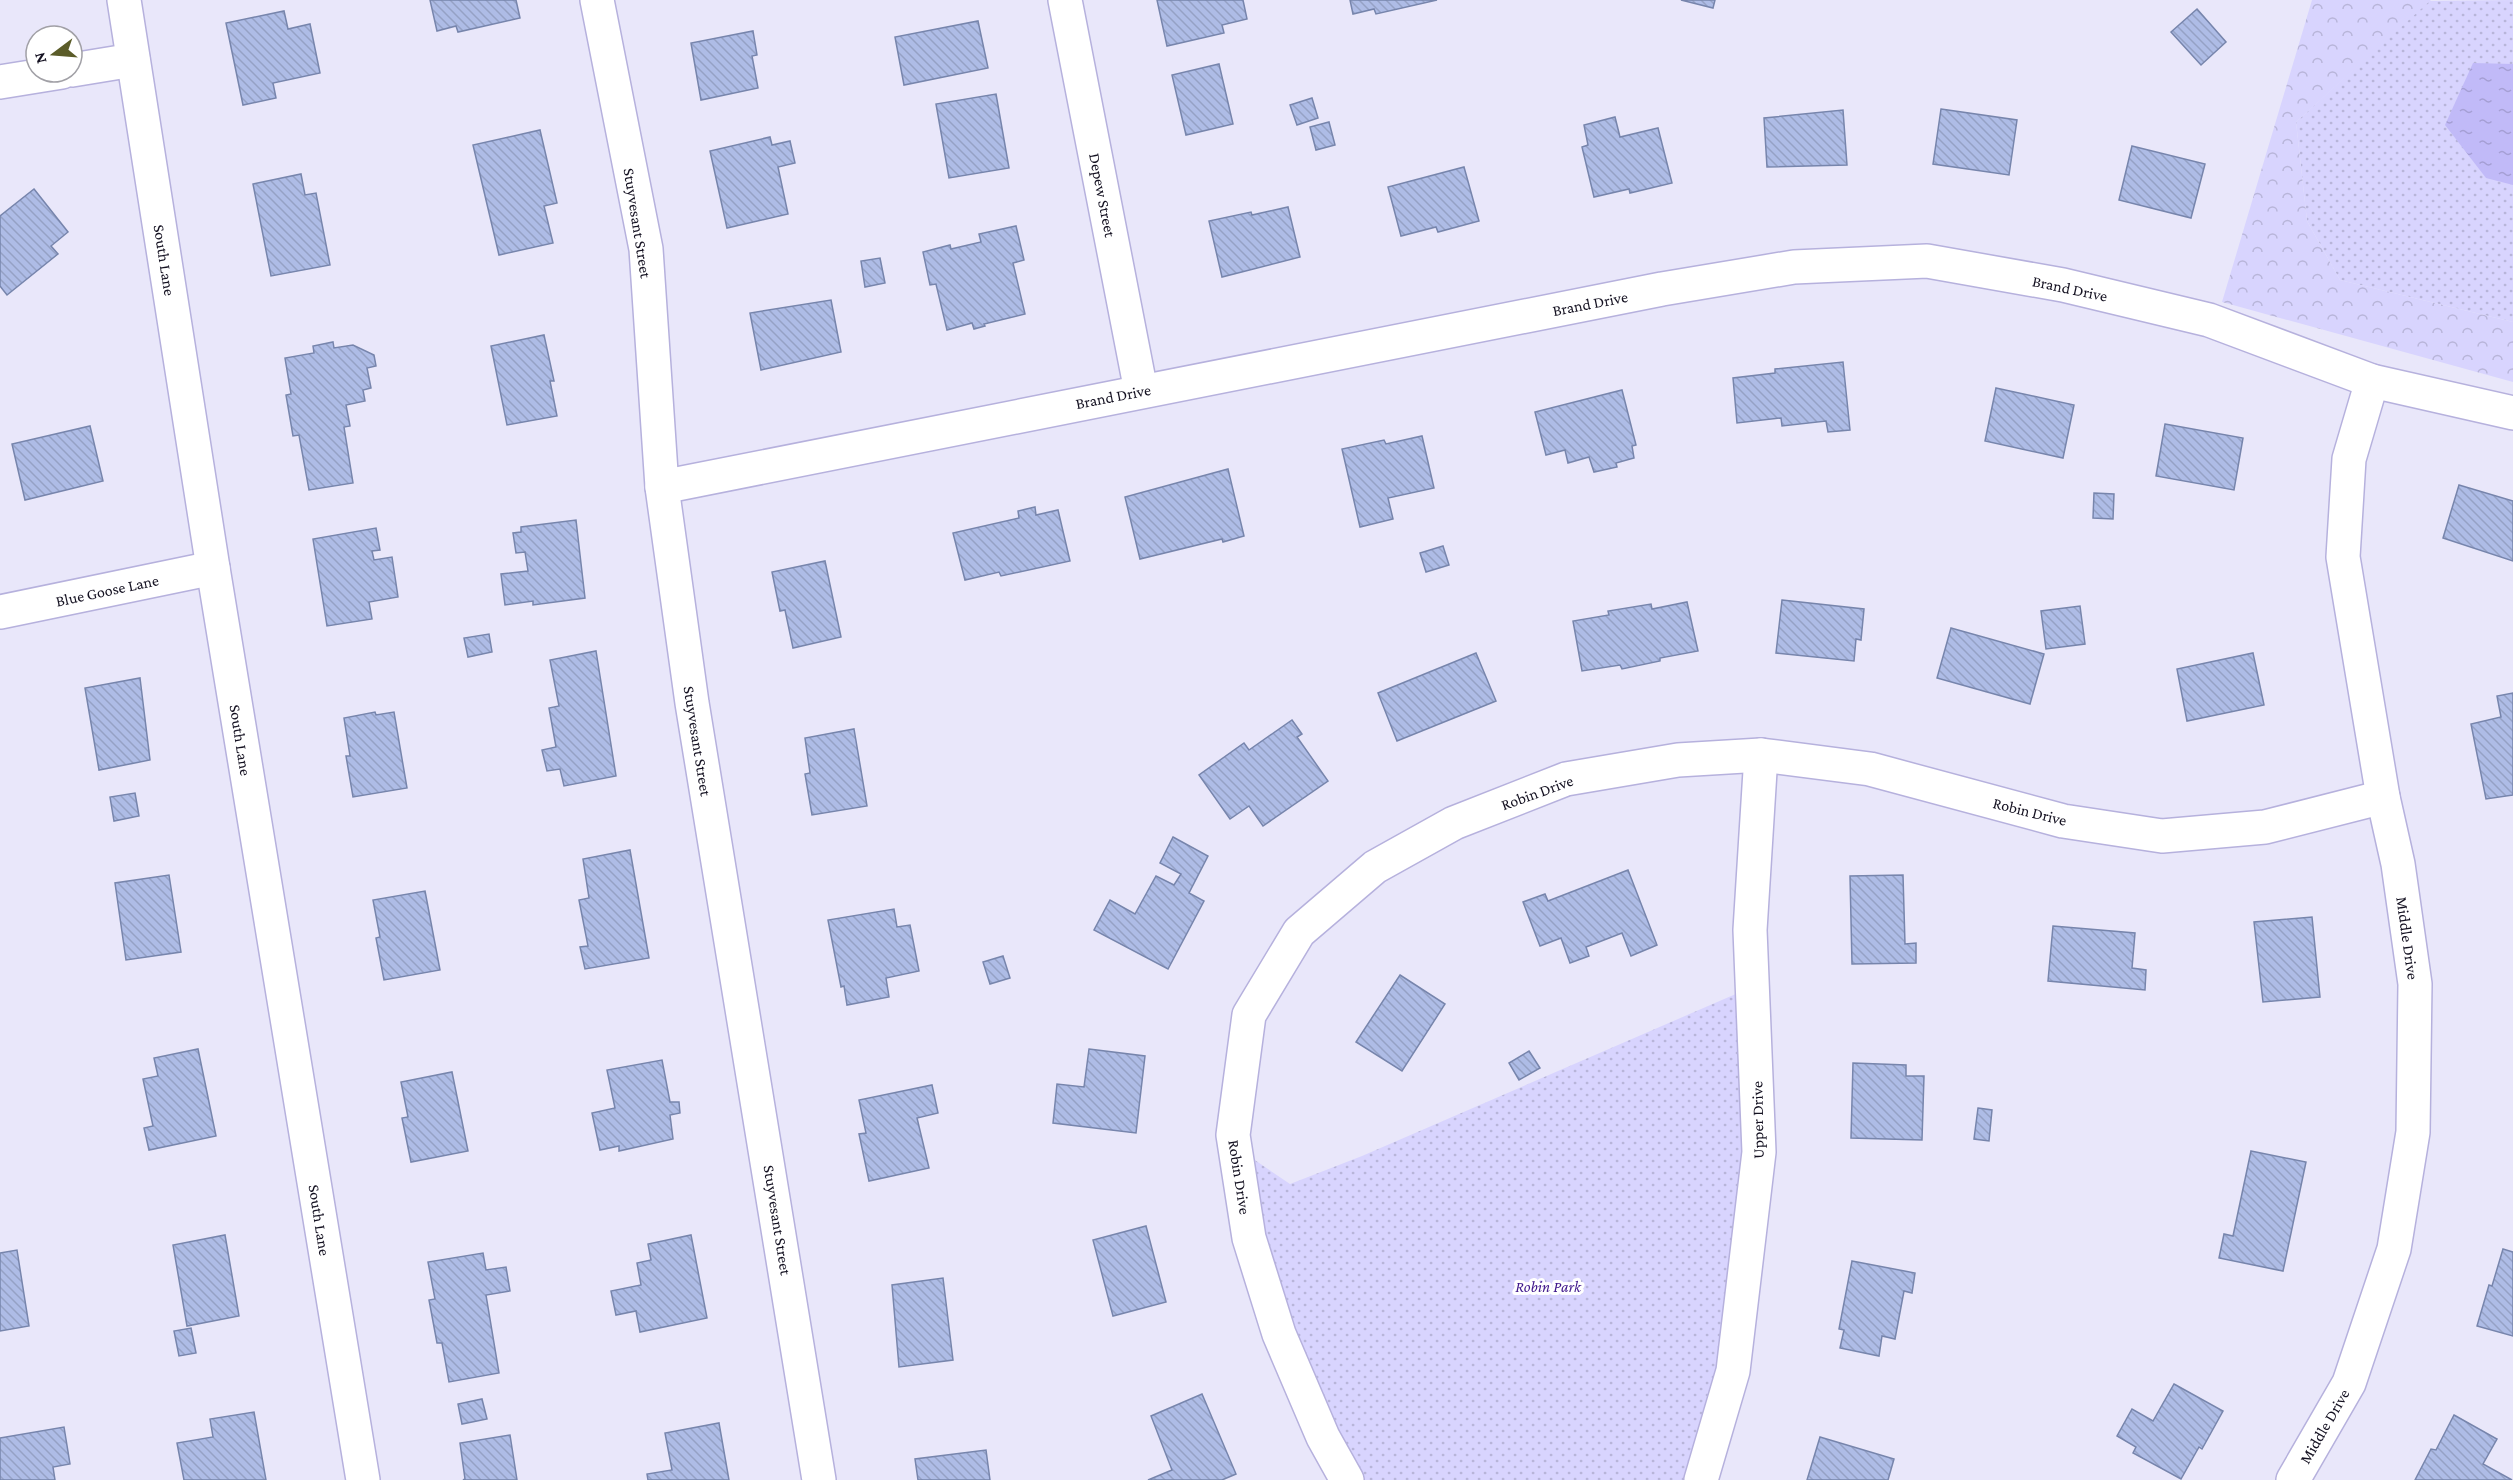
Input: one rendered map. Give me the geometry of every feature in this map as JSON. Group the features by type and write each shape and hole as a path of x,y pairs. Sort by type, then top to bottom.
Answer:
{"street":[{"name":"South Lane","path":"124,0 213,568 363,1480"},
{"name":"Stuyvesant Street","path":"597,0 646,249 662,487 692,703 819,1480"},
{"name":"Depew Street","path":"1065,0 1141,391"},
{"path":"84,68 133,60"},
{"path":"0,82 24,78"},
{"name":"Brand Drive","path":"662,487 1662,289 1794,267 1927,261 2063,285 2209,320 2372,381 2513,412"},
{"name":"Middle Drive","path":"2293,1480 2349,1383 2394,1249 2414,1132 2415,984 2398,864 2383,797 2343,556 2349,459 2372,381"},
{"name":"Blue Goose Lane","path":"0,612 213,568"},
{"name":"Robin Drive","path":"1347,1480 1323,1437 1279,1334 1249,1238 1233,1135 1249,1015 1299,932 1375,867 1454,823 1566,779 1678,760 1761,755 1870,769 2063,821 2162,836 2265,827 2383,797"},
{"name":"Upper Drive","path":"1701,1480 1733,1371 1759,1152 1750,930 1761,755"}],"green space":[{"path":"2312,0 2431,0 2296,122 2307,221 2340,280 2513,322 2513,382 2222,302"},
{"path":"2513,0 2513,322 2340,280 2307,221 2296,122 2428,1"},
{"name":"Robin Park","path":"1738,993 1759,1152 1701,1480 1347,1480 1279,1334 1243,1152 1290,1184 1362,1156"}],"water":[{"path":"2473,63 2513,64 2513,185 2486,178 2445,125"}],"building":[{"path":"430,0 516,0 520,18 458,32 456,26 437,31"},
{"path":"1157,0 1243,0 1247,19 1222,25 1224,33 1167,46"},
{"path":"1350,0 1437,0 1376,14 1374,9 1353,14"},
{"path":"1681,0 1715,0 1713,8"},
{"path":"2197,9 2226,42 2201,65 2171,32"},
{"path":"284,11 288,29 310,24 320,73 273,83 276,98 243,105 226,23"},
{"path":"978,21 988,68 904,85 895,37"},
{"path":"753,31 757,55 752,56 758,88 701,100 691,43"},
{"path":"1219,64 1233,124 1186,135 1172,75"},
{"path":"996,94 1009,168 949,178 936,104"},
{"path":"1312,98 1318,118 1297,125 1290,105"},
{"path":"1941,109 2017,120 2009,175 1933,164"},
{"path":"1843,110 1847,165 1767,167 1764,118"},
{"path":"1615,117 1620,137 1658,128 1672,183 1630,193 1629,189 1594,197 1582,147 1588,145 1584,125"},
{"path":"1329,122 1335,145 1316,150 1310,127"},
{"path":"540,130 557,203 544,206 553,243 499,255 473,145"},
{"path":"770,137 772,145 790,141 795,163 778,167 788,214 727,228 710,151"},
{"path":"2132,146 2205,164 2191,218 2119,200"},
{"path":"1464,167 1479,221 1438,232 1436,227 1401,236 1388,187"},
{"path":"301,174 305,195 316,193 330,265 271,276 253,184"},
{"path":"34,189 68,232 51,246 58,254 7,295 0,286 0,216"},
{"path":"1288,207 1300,257 1222,277 1209,221"},
{"path":"1016,226 1024,260 1013,263 1025,314 984,324 985,326 974,329 972,323 947,330 936,284 930,285 923,252 950,245 951,249 981,242 979,234"},
{"path":"880,258 885,283 865,287 861,261"},
{"path":"831,300 841,352 761,370 750,313"},
{"path":"544,335 554,381 550,381 557,416 507,425 491,346"},
{"path":"333,342 334,348 353,345 374,355 376,366 367,368 371,388 363,390 365,401 346,405 350,426 344,427 353,483 309,490 299,435 293,436 286,395 291,394 285,358 314,353 313,346"},
{"path":"1843,362 1850,430 1828,432 1826,421 1782,426 1781,418 1737,423 1733,378 1775,373 1775,369"},
{"path":"1996,388 2074,405 2063,458 1985,441"},
{"path":"1622,390 1636,445 1632,446 1634,458 1616,463 1617,467 1594,472 1589,457 1568,463 1565,450 1546,455 1535,412"},
{"path":"2165,424 2243,438 2234,490 2156,476"},
{"path":"90,426 103,481 25,500 12,444"},
{"path":"1422,436 1434,488 1388,498 1393,519 1360,527 1342,449 1384,440 1386,444"},
{"path":"1228,469 1244,536 1223,542 1222,539 1140,559 1125,497"},
{"path":"2459,485 2513,501 2513,561 2443,538"},
{"path":"2094,493 2114,494 2113,519 2093,518"},
{"path":"1035,507 1036,515 1058,510 1070,561 1001,576 999,572 965,580 953,533 1019,518 1018,511"},
{"path":"576,520 585,598 533,605 533,601 505,605 501,574 528,571 525,552 516,553 513,533 521,532 521,527"},
{"path":"376,528 380,550 372,551 374,560 392,557 398,597 369,602 372,619 327,626 313,539"},
{"path":"1443,546 1449,565 1426,572 1420,553"},
{"path":"825,561 841,637 793,648 785,610 780,611 772,572"},
{"path":"1782,600 1864,609 1861,640 1856,639 1854,661 1776,653"},
{"path":"1687,602 1698,651 1660,658 1660,661 1622,669 1620,665 1582,671 1573,621 1609,615 1608,611 1651,604 1652,609"},
{"path":"2080,606 2085,644 2046,649 2041,611"},
{"path":"1951,628 2044,654 2030,704 1937,678"},
{"path":"489,634 492,652 468,657 464,638"},
{"path":"596,651 616,776 564,786 560,769 547,771 542,750 556,747 549,708 559,706 550,660"},
{"path":"1476,653 1496,701 1397,741 1378,693"},
{"path":"2253,653 2264,705 2187,721 2177,669"},
{"path":"140,678 150,760 99,770 85,688"},
{"path":"2513,693 2513,795 2486,799 2471,724 2501,717 2497,696"},
{"path":"375,712 376,715 394,712 407,788 353,797 346,756 350,756 344,718"},
{"path":"1292,720 1302,734 1297,737 1328,781 1263,826 1249,806 1230,819 1199,775 1244,743 1249,750"},
{"path":"854,729 867,806 812,815 805,774 810,773 805,738"},
{"path":"135,793 139,816 114,821 110,797"},
{"path":"1173,837 1208,856 1189,893 1204,901 1168,969 1094,930 1110,900 1135,914 1156,876 1174,885 1181,874 1160,863"},
{"path":"630,850 649,958 585,969 580,947 588,946 579,900 589,898 583,859"},
{"path":"1628,870 1657,945 1631,956 1622,933 1586,947 1589,956 1570,963 1561,938 1540,946 1523,902 1545,894 1548,901"},
{"path":"169,875 181,952 126,960 115,883"},
{"path":"1903,875 1905,944 1916,943 1916,963 1852,964 1850,876"},
{"path":"425,891 440,970 384,980 376,938 380,937 373,900"},
{"path":"894,909 897,927 910,925 919,971 886,978 889,997 847,1005 844,986 841,987 828,920"},
{"path":"2312,917 2320,997 2263,1002 2254,922"},
{"path":"2053,926 2135,933 2132,968 2146,970 2145,990 2048,981"},
{"path":"1003,956 1010,978 990,984 983,962"},
{"path":"1400,975 1445,1004 1402,1071 1356,1042"},
{"path":"198,1049 216,1136 149,1150 144,1128 153,1126 143,1079 158,1076 154,1058"},
{"path":"1089,1049 1145,1056 1136,1133 1053,1123 1057,1084 1084,1087"},
{"path":"1529,1051 1540,1068 1519,1080 1509,1063"},
{"path":"662,1060 670,1102 679,1102 680,1113 670,1115 673,1139 619,1151 619,1146 600,1150 592,1113 615,1108 607,1070"},
{"path":"1853,1063 1906,1065 1906,1076 1924,1076 1922,1140 1851,1138"},
{"path":"452,1072 468,1151 411,1162 402,1118 408,1117 401,1082"},
{"path":"932,1085 938,1113 917,1118 929,1168 869,1181 859,1134 866,1133 859,1100"},
{"path":"1978,1108 1992,1110 1989,1141 1974,1139"},
{"path":"2251,1151 2306,1162 2283,1271 2219,1258 2224,1234 2233,1236"},
{"path":"1146,1226 1166,1302 1113,1316 1093,1240"},
{"path":"225,1235 239,1316 187,1326 173,1245"},
{"path":"691,1235 707,1318 640,1332 636,1311 616,1315 611,1291 641,1285 637,1263 651,1260 648,1244"},
{"path":"2503,1249 2513,1252 2513,1336 2477,1326"},
{"path":"17,1250 29,1326 0,1331 0,1253"},
{"path":"483,1253 486,1270 506,1267 510,1291 486,1295 499,1373 449,1382 442,1343 437,1343 429,1300 435,1299 428,1262"},
{"path":"1852,1261 1915,1273 1912,1293 1904,1291 1895,1339 1882,1336 1879,1356 1840,1348 1844,1330 1839,1329"},
{"path":"943,1278 953,1360 899,1367 892,1285"},
{"path":"191,1328 196,1353 179,1356 174,1331"},
{"path":"2174,1384 2223,1411 2202,1449 2199,1447 2181,1479 2133,1453 2136,1447 2117,1436 2132,1409 2153,1421"},
{"path":"1202,1394 1236,1474 1222,1480 1148,1480 1172,1470 1151,1416"},
{"path":"482,1399 487,1419 462,1424 458,1404"},
{"path":"254,1412 266,1480 184,1480 177,1443 213,1437 210,1419"},
{"path":"2454,1415 2497,1439 2483,1464 2512,1480 2415,1480 2431,1449 2436,1450"},
{"path":"719,1423 729,1480 648,1480 647,1474 672,1470 665,1433"},
{"path":"64,1427 70,1464 53,1467 55,1480 0,1480 0,1438"},
{"path":"510,1435 517,1480 463,1480 465,1479 460,1443"},
{"path":"1820,1437 1894,1459 1888,1480 1807,1480"},
{"path":"986,1450 990,1480 918,1480 915,1459"}]}
